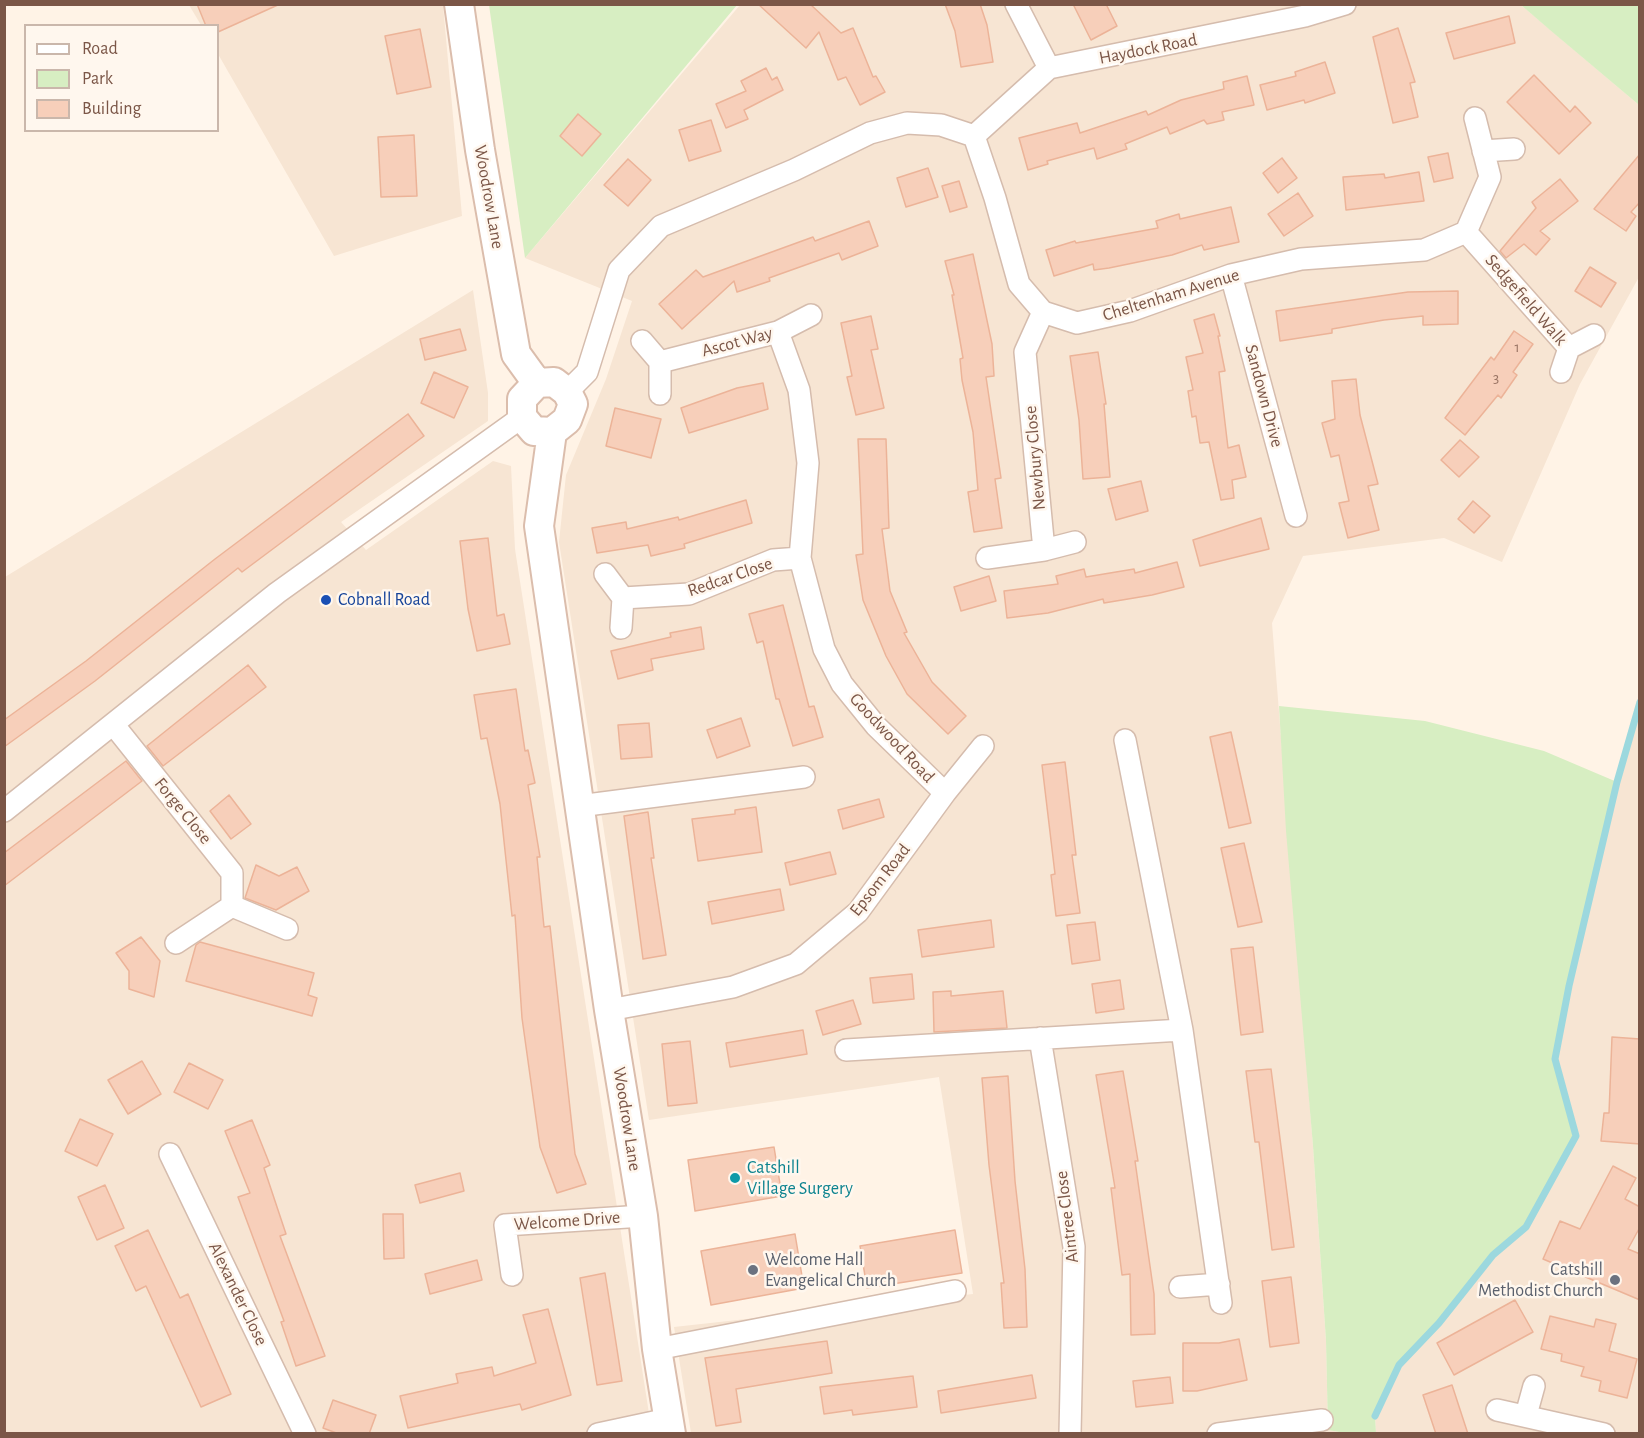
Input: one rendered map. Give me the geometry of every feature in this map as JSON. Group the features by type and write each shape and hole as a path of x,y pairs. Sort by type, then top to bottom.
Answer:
{"street":[{"name":"Woodrow Lane","path":"459,4 480,150 516,354 537,383"},
{"path":"974,136 1049,68 1016,4"},
{"name":"Haydock Road","path":"1049,68 1303,10 1345,4"},
{"path":"1466,232 1490,177 1475,118"},
{"path":"567,392 587,372 619,270 661,226 794,170 870,133 907,123 941,125 974,136"},
{"path":"974,136 996,198 1019,284 1043,312"},
{"path":"1483,150 1514,149"},
{"name":"Cheltenham Avenue","path":"1043,312 1077,323 1130,311 1231,275 1301,259 1424,250 1466,232"},
{"name":"Sedgefield Walk","path":"1466,232 1569,348 1561,372"},
{"name":"Sandown Drive","path":"1231,275 1296,516"},
{"name":"Newbury Close","path":"1043,312 1025,352 1044,549"},
{"name":"Ascot Way","path":"660,362 778,332 811,315"},
{"name":"Goodwood Road","path":"778,332 799,390 808,463 800,558 824,649 842,684 876,726 945,793"},
{"path":"1569,348 1594,335"},
{"path":"642,341 660,362 660,394"},
{"path":"554,382 567,392 573,404 567,420 552,432 534,431 522,417 522,399 537,383 554,382"},
{"path":"4,811 277,593 522,417"},
{"name":"Woodrow Lane","path":"552,432 539,526 609,1010 642,1216 657,1349 670,1426"},
{"path":"987,558 1075,542"},
{"name":"Redcar Close","path":"623,598 689,594 773,560 800,558"},
{"path":"605,574 623,598 621,628"},
{"name":"Forge Close","path":"113,724 232,873 232,906"},
{"path":"1125,740 1182,1030 1220,1294 1180,1287"},
{"name":"Epsom Road","path":"609,1010 734,987 796,964 858,912 945,793 983,746"},
{"path":"579,806 804,777"},
{"path":"176,943 232,906 287,929"},
{"path":"846,1050 1182,1030"},
{"name":"Aintree Close","path":"1040,1038 1074,1247 1070,1434"},
{"name":"Alexander Close","path":"170,1154 305,1434"},
{"name":"Welcome Drive","path":"512,1275 505,1225 642,1216"},
{"path":"657,1349 955,1291"},
{"path":"1526,1415 1534,1386"},
{"path":"1497,1410 1604,1434"},
{"path":"1218,1434 1323,1420"},
{"path":"598,1434 670,1426"}],"shaded area":[{"path":"189,5 443,5 462,216 334,256 219,56 219,24 200,24"},
{"path":"740,5 1521,5 1639,105 1639,277 1580,384 1502,562 1444,538 1303,556 1272,623 1313,1146 1326,1341 1328,1430 1345,1433 691,1433 674,1327 973,1294 939,1077 649,1120 559,542 566,475 606,379 632,301 525,258"},
{"path":"473,290 488,393 488,421 341,522 366,550 493,461 511,466 515,549 652,1433 5,1434 5,577"},
{"path":"1639,702 1639,1433 1376,1433 1375,1416 1399,1365 1439,1323 1493,1255 1526,1227 1576,1136 1555,1059 1617,782"}],"green space":[{"path":"489,5 737,5 525,258"},
{"path":"1521,5 1639,5 1639,105 1550,30"},
{"path":"1279,706 1425,721 1544,751 1617,782 1569,986 1555,1059 1576,1136 1526,1227 1493,1255 1439,1323 1399,1365 1375,1416 1376,1433 1345,1433 1328,1430 1326,1341 1313,1146 1286,831"}],"building":[{"path":"197,4 280,4 219,32 219,24 205,24"},
{"path":"758,4 810,4 841,33 853,28 873,77 876,76 885,92 860,105 846,77 838,80 819,32 806,48"},
{"path":"945,4 980,4 987,25 993,62 961,67 955,31"},
{"path":"1073,4 1106,4 1117,26 1091,40"},
{"path":"1509,16 1515,43 1454,59 1446,33"},
{"path":"1398,28 1415,82 1410,83 1418,117 1393,123 1373,37"},
{"path":"420,29 431,87 397,94 385,36"},
{"path":"1325,62 1335,93 1305,103 1304,100 1267,110 1260,85 1296,76 1295,72"},
{"path":"766,68 772,80 777,77 783,90 744,110 748,119 726,128 716,104 746,91 741,81"},
{"path":"1534,75 1570,112 1575,106 1591,123 1559,154 1507,102"},
{"path":"1247,76 1254,105 1222,112 1224,120 1207,124 1204,120 1170,134 1167,127 1125,144 1127,149 1097,159 1094,148 1047,161 1048,164 1028,170 1019,138 1077,123 1080,133 1146,111 1148,115 1181,100 1224,89 1223,82"},
{"path":"578,114 601,134 582,156 560,136"},
{"path":"711,120 721,151 689,161 679,130"},
{"path":"414,135 417,196 381,197 378,137"},
{"path":"1448,153 1453,178 1434,182 1428,157"},
{"path":"1640,154 1640,202 1631,212 1636,216 1626,231 1594,209"},
{"path":"1282,158 1297,178 1278,193 1263,173"},
{"path":"628,159 651,180 628,206 604,185"},
{"path":"928,168 938,197 906,207 897,178"},
{"path":"1419,172 1424,201 1346,210 1343,177 1384,174 1385,178"},
{"path":"1560,179 1578,201 1540,231 1550,239 1536,255 1524,244 1506,258 1500,251 1536,208 1532,202"},
{"path":"959,181 967,207 950,212 942,186"},
{"path":"1298,193 1313,216 1284,236 1268,214"},
{"path":"1231,207 1239,242 1204,250 1202,245 1172,255 1109,268 1094,270 1093,264 1054,276 1046,250 1075,241 1076,243 1158,228 1156,221 1179,214 1180,219"},
{"path":"869,221 878,246 842,260 839,253 737,292 734,281 682,329 659,304 696,270 703,277 813,237 815,241"},
{"path":"973,254 992,344 994,376 986,377 1001,478 995,479 1002,528 974,532 968,492 978,490 973,432 962,380 960,359 963,358 952,295 954,295 945,261"},
{"path":"1590,267 1616,283 1601,307 1575,291"},
{"path":"1458,291 1458,324 1423,325 1423,316 1332,329 1332,333 1280,341 1276,311 1408,292"},
{"path":"1214,314 1225,371 1219,372 1228,448 1239,445 1246,477 1232,480 1234,498 1221,500 1209,442 1200,443 1196,416 1192,417 1188,391 1193,390 1186,357 1203,353 1194,320"},
{"path":"871,316 878,349 871,350 884,408 856,415 847,377 852,376 841,323"},
{"path":"460,329 466,350 425,360 420,339"},
{"path":"1514,331 1533,344 1513,372 1517,375 1501,398 1498,395 1465,435 1445,418 1491,357 1494,360"},
{"path":"1098,352 1106,404 1104,404 1110,477 1083,479 1079,420 1070,356"},
{"path":"434,372 468,387 454,418 421,403"},
{"path":"1356,379 1360,415 1378,484 1368,486 1379,530 1348,538 1339,503 1349,501 1339,455 1331,457 1322,423 1335,419 1332,381"},
{"path":"763,383 768,409 689,433 681,408 737,388"},
{"path":"615,408 661,419 651,458 606,446"},
{"path":"408,414 424,436 242,572 238,568 95,681 4,747 4,720 86,661 215,559"},
{"path":"858,439 886,439 889,528 882,529 890,591 907,632 904,633 932,682 966,716 948,734 907,694 886,656 863,600 856,555 863,554"},
{"path":"1460,440 1479,457 1459,477 1441,460"},
{"path":"1141,481 1148,511 1116,520 1108,489"},
{"path":"746,500 752,523 684,544 685,548 651,556 648,545 597,553 592,528 626,522 627,529 678,517 679,520"},
{"path":"1473,501 1490,516 1474,533 1458,519"},
{"path":"1261,518 1269,549 1200,566 1193,540"},
{"path":"488,538 497,616 504,614 510,644 477,651 468,609 460,541"},
{"path":"1177,562 1184,587 1152,595 1104,603 1103,599 1048,613 1007,618 1004,591 1058,584 1056,576 1084,569 1086,577 1134,569 1135,573"},
{"path":"989,576 996,601 961,611 954,587"},
{"path":"783,605 809,707 814,706 823,737 793,746 779,699 776,699 763,641 757,643 749,614"},
{"path":"701,627 704,649 651,659 653,670 618,679 611,651 671,637 670,633"},
{"path":"248,665 266,687 163,766 147,746"},
{"path":"516,689 525,751 528,750 535,783 528,785 540,857 537,857 544,927 550,926 575,1154 586,1184 557,1193 540,1147 522,1018 515,915 512,916 500,804 487,738 481,739 474,695"},
{"path":"741,718 750,746 717,758 707,730"},
{"path":"649,723 652,757 621,759 618,725"},
{"path":"1231,732 1251,823 1229,828 1210,737"},
{"path":"126,761 142,781 4,886 4,853"},
{"path":"1065,762 1076,855 1072,855 1080,913 1056,916 1051,875 1055,874 1042,765"},
{"path":"229,795 251,824 231,839 210,811"},
{"path":"879,799 884,817 843,829 838,810"},
{"path":"756,807 762,852 698,861 692,819 735,814 735,810"},
{"path":"648,812 654,858 651,858 666,955 643,959 624,816"},
{"path":"1244,843 1262,922 1238,927 1221,848"},
{"path":"830,852 836,874 790,885 785,863"},
{"path":"256,865 279,876 297,867 309,891 276,910 245,898"},
{"path":"780,889 784,910 712,924 708,902"},
{"path":"991,920 994,947 922,957 918,930"},
{"path":"1095,922 1100,960 1072,964 1067,925"},
{"path":"141,937 160,961 154,997 129,989 129,971 116,953"},
{"path":"200,942 314,973 308,995 317,998 312,1016 186,981 196,945"},
{"path":"1253,947 1263,1032 1241,1035 1231,949"},
{"path":"912,974 914,999 873,1003 870,978"},
{"path":"1120,980 1124,1009 1096,1013 1092,984"},
{"path":"951,991 951,996 1003,991 1007,1028 934,1032 933,992"},
{"path":"853,1000 861,1024 823,1035 816,1011"},
{"path":"803,1030 807,1054 730,1067 726,1043"},
{"path":"1612,1037 1640,1039 1640,1144 1601,1141 1604,1113 1609,1113"},
{"path":"690,1041 697,1103 668,1106 662,1044"},
{"path":"142,1061 161,1094 128,1114 108,1080"},
{"path":"189,1063 223,1080 208,1109 174,1092"},
{"path":"1271,1069 1294,1247 1272,1250 1259,1142 1255,1142 1246,1071"},
{"path":"1123,1071 1138,1161 1135,1161 1154,1294 1155,1334 1131,1335 1130,1274 1122,1275 1111,1188 1115,1188 1096,1075"},
{"path":"1008,1076 1015,1181 1025,1269 1027,1327 1004,1328 1001,1283 1004,1283 989,1165 982,1078"},
{"path":"80,1119 113,1134 97,1166 65,1151"},
{"path":"252,1120 270,1165 264,1168 286,1234 280,1236 325,1356 296,1366 281,1322 284,1321 238,1197 250,1193 225,1131"},
{"name":"Catshill Village Surgery","path":"774,1147 782,1196 695,1211 688,1160"},
{"path":"1613,1166 1636,1178 1625,1199 1640,1207 1640,1227 1628,1249 1640,1254 1640,1300 1543,1259 1560,1221 1580,1229"},
{"path":"460,1173 464,1191 420,1203 415,1185"},
{"path":"105,1185 124,1228 97,1240 78,1197"},
{"path":"383,1214 403,1214 404,1258 384,1259"},
{"path":"148,1230 180,1298 188,1294 231,1394 201,1407 146,1286 136,1291 115,1246"},
{"path":"955,1230 962,1273 867,1288 860,1246"},
{"name":"Welcome Hall Evangelical Church","path":"795,1234 804,1288 711,1305 701,1251"},
{"path":"477,1260 482,1280 430,1294 425,1274"},
{"path":"605,1273 622,1381 597,1385 580,1278"},
{"path":"1291,1277 1299,1343 1270,1347 1262,1281"},
{"path":"1515,1300 1533,1332 1454,1375 1437,1343"},
{"path":"548,1309 571,1395 522,1410 520,1404 408,1428 400,1396 458,1383 456,1374 492,1367 494,1376 536,1363 523,1315"},
{"path":"1550,1316 1594,1327 1596,1319 1616,1324 1609,1351 1637,1359 1627,1398 1599,1391 1601,1381 1581,1376 1584,1367 1561,1361 1562,1354 1541,1349"},
{"path":"1239,1339 1247,1380 1197,1391 1183,1391 1183,1343 1219,1343"},
{"path":"827,1341 832,1373 736,1389 741,1422 716,1426 705,1358"},
{"path":"1032,1375 1036,1398 941,1413 938,1391"},
{"path":"913,1376 917,1407 853,1415 852,1410 824,1414 820,1387"},
{"path":"1170,1377 1173,1403 1136,1407 1133,1381"},
{"path":"1452,1385 1468,1434 1436,1434 1423,1395"},
{"path":"333,1400 376,1415 369,1434 339,1434 323,1428"}],"waterway":[{"path":"1375,1416 1399,1365 1439,1323 1493,1255 1526,1227 1576,1136 1555,1059 1569,986 1617,782 1640,702"}],"place":[{"name":"Cobnall Road","path":"326,600"},
{"name":"Catshill Village Surgery","path":"735,1178"},
{"name":"Welcome Hall Evangelical Church","path":"753,1270"},
{"name":"Catshill Methodist Church","path":"1615,1280"}]}
